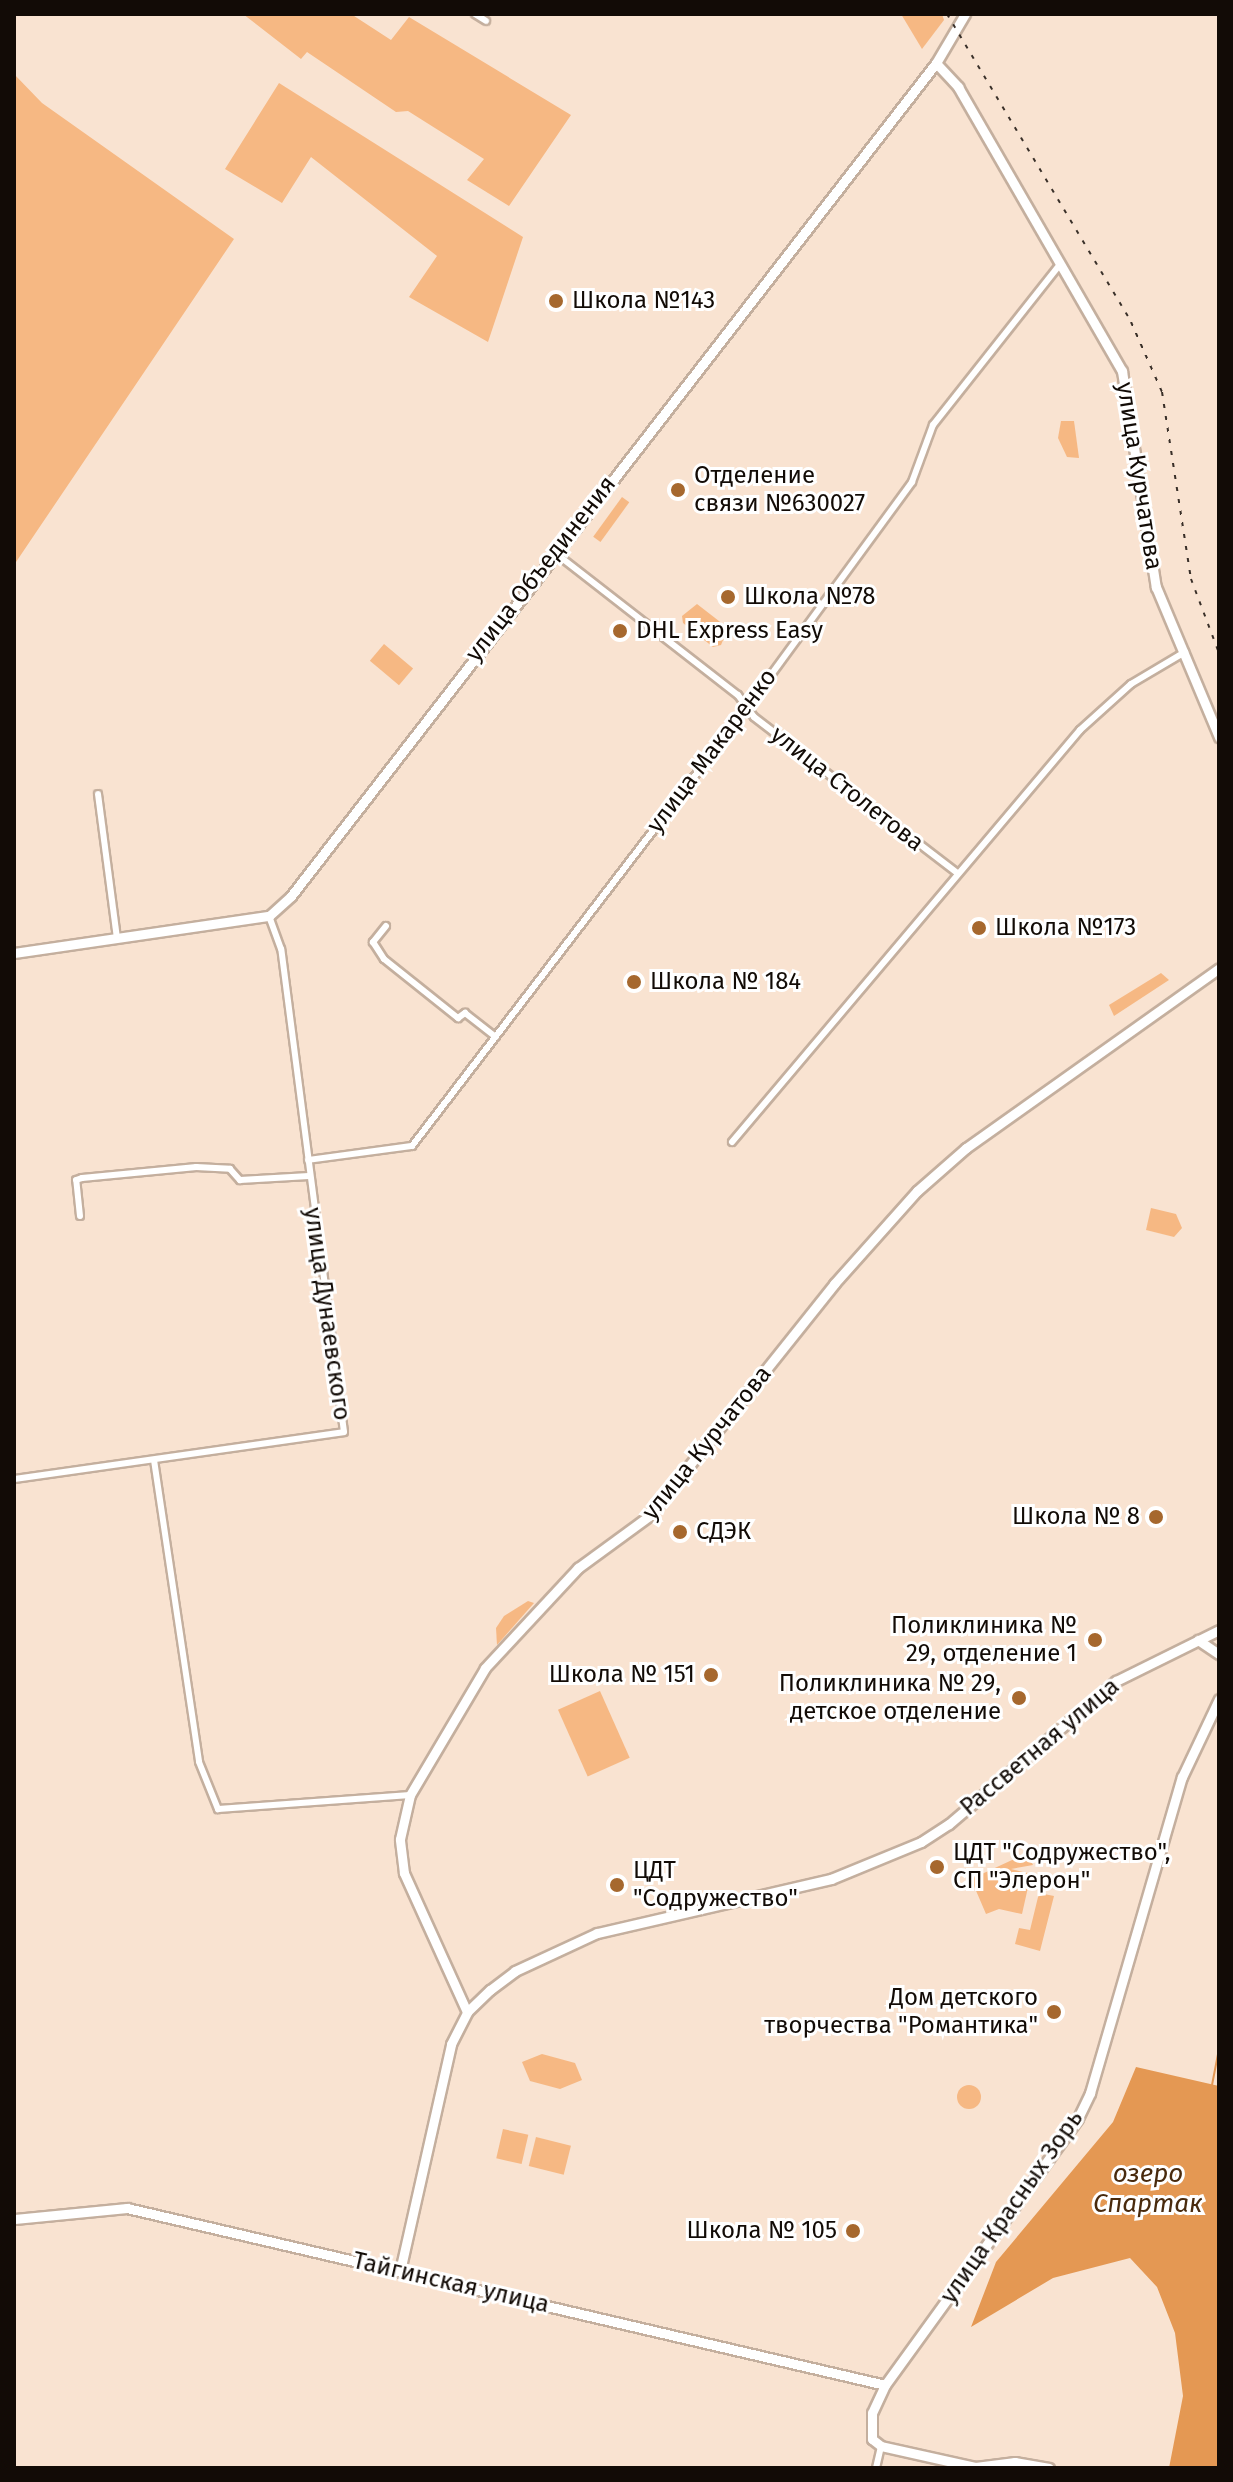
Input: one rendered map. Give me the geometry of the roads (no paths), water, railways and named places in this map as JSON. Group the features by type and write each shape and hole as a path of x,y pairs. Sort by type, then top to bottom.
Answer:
{"main road":[{"name":"улица Объединения","path":"269,916 291,896 554,552 936,63 965,14"},
{"name":"улица Курчатова","path":"936,63 958,87 1122,371 1156,587 1219,737"},
{"path":"14,953 269,916"},
{"name":"улица Курчатова","path":"467,2012 400,1859 410,1795 485,1668 578,1568 649,1516 834,1284 917,1191 966,1148 1218,968"},
{"path":"1198,1640 1219,1630"},
{"path":"1198,1640 1219,1654"},
{"name":"Рассветная улица","path":"400,2271 441,2083 467,2012 515,1971 597,1933 831,1879 921,1842 949,1824 1116,1681 1198,1640"},
{"name":"улица Красных Зорь","path":"881,2446 872,2439 870,2427 885,2385 1078,2118 1090,2093 1182,1777 1219,1699"},
{"name":"Тайгинская улица","path":"14,2219 127,2208 885,2385"},
{"path":"881,2446 975,2467 1015,2462 1049,2468"}],"street":[{"path":"475,14 486,21"},
{"name":"улица Макаренко","path":"308,1160 412,1146 746,709 912,482 933,425 1060,264"},
{"name":"улица Столетова","path":"554,552 738,695 746,709 957,873"},
{"path":"732,1142 957,873 967,869 1080,730 1131,684 1185,652"},
{"path":"98,794 117,938"},
{"name":"улица Дунаевского","path":"14,1479 344,1432 281,949 269,916"},
{"path":"386,926 373,942 384,959 458,1018 465,1013 496,1037"},
{"path":"80,1216 76,1180 82,1178 196,1167 230,1169 240,1180 309,1176"},
{"path":"154,1460 199,1762 218,1809 410,1795"},
{"path":"876,2468 881,2446"}],"water":[{"name":"озеро Спартак","path":"1136,2067 1219,2086 1219,2468 1169,2468 1183,2396 1175,2333 1157,2287 1130,2258 1053,2278 971,2327 996,2262 1113,2122"}],"waterway":[{"path":"1212,2085 1219,2048"}],"railway":[{"path":"947,14 1131,322 1162,392 1191,579 1219,653"}],"place":[{"name":"Школа №143","path":"556,301"},
{"name":"Отделение связи №630027","path":"678,490"},
{"name":"Школа №78","path":"728,597"},
{"name":"DHL Express Easy","path":"620,631"},
{"name":"Школа №173","path":"979,928"},
{"name":"Школа № 184","path":"634,982"},
{"name":"Школа № 8","path":"1156,1517"},
{"name":"СДЭК","path":"680,1532"},
{"name":"Поликлиника № 29, отделение 1","path":"1095,1640"},
{"name":"Школа № 151","path":"711,1675"},
{"name":"Поликлиника № 29, детское отделение","path":"1019,1698"},
{"name":"ЦДТ \"Содружество\", СП \"Элерон\"","path":"937,1867"},
{"name":"ЦДТ \"Содружество\"","path":"617,1885"},
{"name":"Дом детского творчества \"Романтика\"","path":"1054,2012"},
{"name":"Школа № 105","path":"853,2231"}]}
